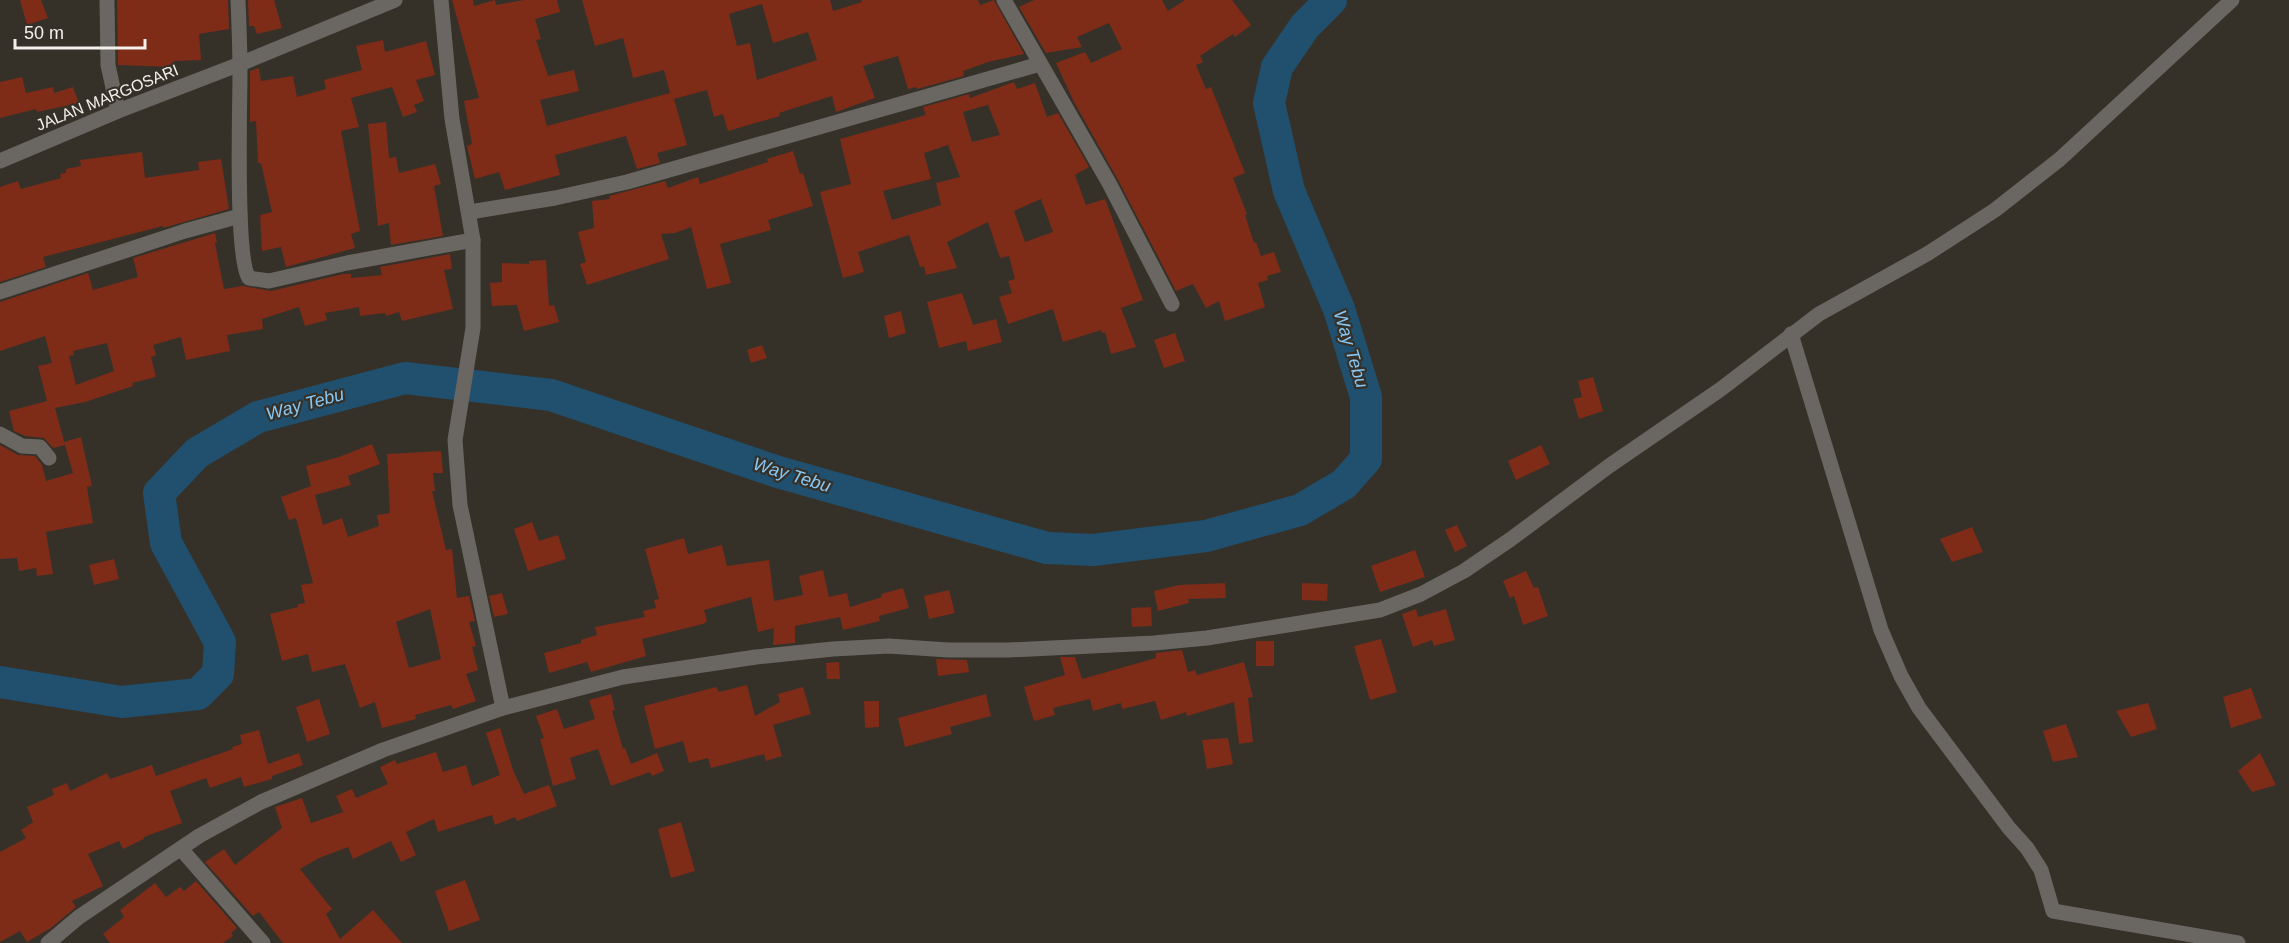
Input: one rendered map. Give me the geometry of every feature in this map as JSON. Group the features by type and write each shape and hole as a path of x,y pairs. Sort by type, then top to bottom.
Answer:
{"street":[{"path":"107,0 108,65 118,111"},
{"path":"238,0 240,216 245,272 249,278 269,281 347,263 473,240"},
{"name":"JALAN MARGOSARI","path":"0,161 395,0"},
{"path":"441,0 452,119 470,212 473,240 473,328 455,440 460,505 503,708"},
{"path":"1004,0 1109,183 1172,304"},
{"path":"48,943 80,917 182,850 199,836 261,802 383,750 503,708 623,677 756,657 889,646 948,650 1009,650 1207,638 1380,610 1421,594 1464,570 1511,539 1609,466 1721,389 1819,314 1927,254 1995,210 2060,159 2232,0"},
{"path":"470,212 555,198 627,182 1040,64"},
{"path":"0,292 185,231 240,216"},
{"path":"1791,334 1881,630 1901,676 1919,708 2009,828 2027,848 2041,870 2053,911 2238,943"},
{"path":"0,434 22,446 40,447 49,458"},
{"path":"182,850 263,943"}],"building":[{"path":"20,0 41,0 48,18 27,25"},
{"path":"117,0 228,0 229,29 199,34 201,60 174,61 173,67 118,65"},
{"path":"248,0 274,0 282,28 257,34 254,26 249,26"},
{"path":"452,0 473,0 474,6 495,0 496,5 524,0 557,0 560,12 535,19 541,39 536,40 548,76 574,70 579,91 540,100 547,126 670,93 664,70 633,78 623,38 595,46 582,0 830,0 833,11 862,2 861,0 978,0 980,5 994,0 1024,54 988,62 963,71 964,76 917,89 916,87 908,89 898,56 863,66 875,98 836,112 832,96 779,113 780,116 728,131 723,114 714,117 707,90 674,99 687,145 657,153 660,163 637,169 626,136 555,155 560,175 505,190 499,172 475,179 467,146 472,144 464,101 479,98","holes":["762,4 773,43 808,32 817,60 757,80 750,43 737,46 729,14"]},
{"path":"1034,0 1162,0 1168,11 1185,0 1232,0 1251,25 1235,37 1233,34 1200,56 1203,62 1196,65 1206,89 1211,87 1245,173 1233,178 1247,214 1245,215 1254,243 1256,242 1261,256 1274,252 1281,272 1267,276 1268,280 1258,283 1265,307 1225,321 1219,301 1206,308 1193,284 1176,291 1074,102 1056,63 1085,52 1091,63 1122,49 1109,23 1077,37 1082,47 1046,53 1019,7"},
{"path":"383,40 385,52 426,41 435,75 416,80 424,101 414,105 417,112 403,117 392,87 351,98 359,127 341,131 360,231 351,234 355,248 286,267 281,247 262,251 260,215 272,212 261,163 258,163 256,121 250,122 250,71 259,68 261,81 293,76 297,97 326,89 324,80 362,70 356,46"},
{"path":"22,77 26,93 53,87 54,93 73,87 79,103 37,112 36,109 0,118 0,82"},
{"path":"1014,82 1017,89 1035,83 1047,117 1058,113 1089,167 1075,175 1086,205 1105,199 1143,300 1121,308 1136,347 1111,354 1105,332 1102,333 1101,330 1063,342 1053,309 1008,324 999,297 1012,293 1008,281 1015,279 1009,256 1000,258 988,222 947,242 957,268 926,275 924,266 920,267 909,235 858,252 864,272 843,278 820,192 851,184 840,139 926,115 923,107 969,94 970,98","holes":["988,105 1000,135 972,142 963,112","948,145 960,177 936,183 941,205 892,220 883,191 931,179 924,153","1041,199 1053,232 1025,242 1014,211"]},
{"path":"386,122 389,158 396,157 399,173 435,164 441,184 434,186 443,236 391,245 389,223 378,226 368,124"},
{"path":"793,151 800,174 803,173 813,206 768,220 771,230 720,244 731,283 707,289 691,227 675,233 661,234 669,259 587,285 580,264 586,262 578,232 594,228 592,201 610,199 609,196 665,181 668,188 698,177 700,184 768,162 767,159"},
{"path":"142,152 145,178 199,170 198,162 221,159 229,209 163,228 163,226 43,257 46,267 0,282 0,187 18,181 21,189 61,178 60,174 66,173 66,169 81,166 80,160"},
{"path":"215,233 224,289 243,286 271,291 343,274 351,274 351,278 382,275 380,267 450,254 452,269 444,270 453,309 402,321 399,312 386,316 385,313 360,316 359,307 325,313 327,320 305,326 299,307 262,319 263,329 227,335 230,351 186,360 181,337 153,345 156,355 151,357 156,377 132,383 133,386 85,402 55,408 65,445 53,448 44,438 25,436 14,431 9,411 47,401 38,366 52,363 45,336 0,351 0,302 88,273 93,290 138,277 133,258","holes":["107,343 114,371 76,385 69,356 74,355 73,351"]},
{"path":"546,260 549,306 554,305 559,322 524,331 517,305 492,306 490,283 502,282 502,263 529,264 529,261"},
{"path":"962,293 973,325 996,319 1002,342 968,351 966,341 939,348 927,302"},
{"path":"901,311 906,333 889,338 884,316"},
{"path":"1175,333 1185,361 1164,368 1154,340"},
{"path":"762,345 767,358 751,363 747,350"},
{"path":"1593,377 1603,411 1579,419 1573,399 1582,397 1578,381"},
{"path":"81,437 92,486 87,487 93,523 46,532 53,574 37,576 36,568 19,571 17,558 0,559 0,445 18,455 35,456 42,465 46,481 73,473 64,442"},
{"path":"372,444 380,464 348,476 351,485 315,495 323,525 342,518 348,537 379,526 377,515 390,513 387,454 441,451 443,473 433,473 435,491 432,491 446,550 452,549 457,598 469,596 475,621 469,622 476,646 472,647 478,670 466,674 476,701 453,709 451,705 415,715 416,719 382,728 375,702 360,708 345,664 312,672 308,654 282,661 270,614 305,603 301,585 313,583 296,518 289,520 281,497 311,486 306,466 339,457","holes":["430,609 441,659 409,668 396,622"]},
{"path":"1541,445 1550,464 1516,480 1508,461"},
{"path":"532,522 539,541 558,535 566,559 528,571 514,529"},
{"path":"1457,525 1467,546 1455,552 1445,530"},
{"path":"1972,527 1983,552 1952,562 1940,539"},
{"path":"684,538 688,554 722,545 727,566 769,560 774,601 803,595 799,576 823,570 829,597 847,593 850,607 903,588 909,608 879,616 880,621 843,630 840,617 795,626 795,643 773,645 774,628 758,632 751,597 704,610 707,621 703,624 642,639 646,656 591,672 587,662 549,673 544,653 581,643 581,640 597,635 595,627 645,617 643,611 656,608 654,600 659,599 645,549"},
{"path":"1415,550 1425,577 1380,592 1371,566"},
{"path":"114,559 119,579 94,585 89,565"},
{"path":"1526,571 1534,588 1538,587 1548,616 1523,625 1514,596 1510,598 1503,581"},
{"path":"1225,583 1226,598 1188,599 1189,603 1158,611 1154,591 1179,585"},
{"path":"1302,583 1328,584 1327,601 1302,600"},
{"path":"949,590 955,613 929,619 924,596"},
{"path":"502,593 508,614 494,617 489,596"},
{"path":"1151,607 1152,626 1132,627 1131,608"},
{"path":"1416,609 1418,617 1446,609 1455,640 1434,646 1432,640 1413,647 1402,614"},
{"path":"1381,639 1397,692 1370,700 1354,646"},
{"path":"1256,641 1274,641 1274,666 1256,666"},
{"path":"1182,650 1188,672 1195,670 1197,675 1244,662 1253,697 1248,698 1253,742 1239,744 1234,702 1187,716 1186,712 1161,720 1155,701 1122,709 1121,703 1093,711 1090,699 1053,708 1055,715 1034,721 1024,687 1065,675 1060,657 1075,657 1082,679 1156,658 1156,653"},
{"path":"936,659 967,660 969,672 938,676"},
{"path":"839,662 840,679 827,679 826,663"},
{"path":"747,685 755,716 780,702 778,694 803,687 811,714 773,725 782,756 766,761 764,754 711,768 708,758 689,763 683,741 655,749 644,706 716,687 719,692"},
{"path":"2251,688 2262,718 2231,728 2223,697"},
{"path":"611,694 615,710 612,711 623,749 625,748 631,764 657,753 664,771 652,776 650,772 611,786 598,749 570,758 576,779 553,786 540,739 544,738 536,716 557,709 564,729 595,719 589,700"},
{"path":"986,694 991,716 950,727 952,734 905,747 898,718"},
{"path":"319,699 330,734 307,742 296,707"},
{"path":"864,701 879,701 879,727 865,728"},
{"path":"2148,703 2157,729 2131,737 2116,711"},
{"path":"2066,724 2078,757 2053,762 2043,731"},
{"path":"500,728 513,770 524,794 549,785 557,806 517,821 515,817 495,825 492,815 438,832 434,819 406,832 416,855 401,862 391,841 353,859 348,847 319,858 300,869 332,909 326,914 340,939 373,910 402,943 283,943 259,912 253,916 205,862 224,849 235,865 282,828 275,807 302,798 311,823 343,812 336,796 352,789 356,798 388,784 380,767 395,760 397,764 436,752 443,772 466,765 472,786 500,775 486,733"},
{"path":"259,730 268,764 299,753 303,765 272,776 272,779 244,787 241,777 210,788 206,778 170,791 182,823 144,837 123,849 119,841 88,854 103,886 72,901 76,907 51,928 27,942 20,931 0,942 0,852 26,838 21,830 33,822 27,807 54,795 52,789 67,783 70,791 107,773 110,779 152,765 156,776 233,749 232,747 242,744 240,735"},
{"path":"1228,738 1233,764 1207,769 1202,740"},
{"path":"2260,753 2276,785 2252,792 2238,771"},
{"path":"681,822 695,871 671,878 658,829"},
{"path":"465,880 480,920 449,931 435,891"},
{"path":"196,881 237,928 231,933 233,936 223,943 110,943 103,934 124,917 120,910 155,883 166,897 180,887 184,891"}],"waterway":[{"name":"Way Tebu","path":"0,682 122,702 198,694 218,674 220,642 166,543 159,493 197,453 258,417 405,378 551,395 778,472 1047,548 1093,550 1206,536 1300,510 1344,484 1366,459 1366,397 1339,309 1289,191 1269,103 1277,67 1305,26 1331,0"}]}
